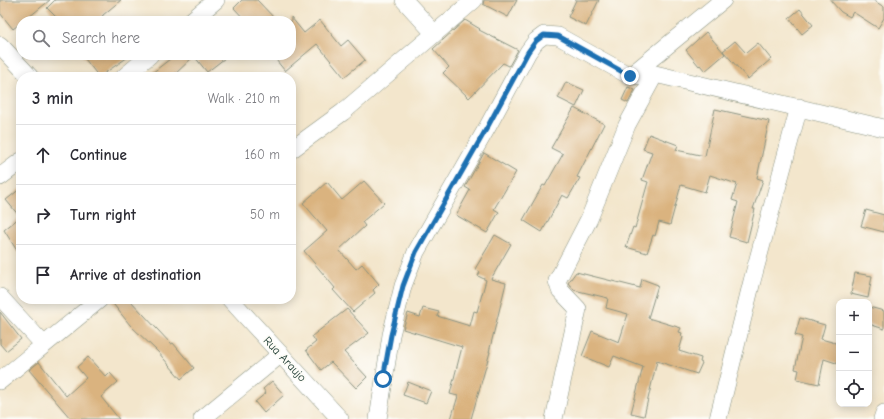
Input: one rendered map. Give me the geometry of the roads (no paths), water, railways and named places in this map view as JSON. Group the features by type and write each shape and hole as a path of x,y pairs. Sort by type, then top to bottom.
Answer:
{"street":[{"path":"197,16 216,0"},
{"path":"404,0 434,33"},
{"path":"296,146 343,112 474,0"},
{"path":"630,76 723,0"},
{"path":"378,419 391,335 403,286 416,252 488,126 528,52 536,41 544,35 558,36 630,76 655,74 884,128"},
{"path":"0,45 25,72"},
{"path":"130,72 144,60"},
{"path":"554,419 578,309 560,290 557,281 589,219 627,125 655,74"},
{"path":"718,419 752,281 799,107"},
{"path":"0,177 16,165"},
{"path":"0,297 44,345"},
{"path":"0,381 94,304"},
{"name":"Rua Araujo","path":"235,304 340,419"},
{"path":"202,419 281,354"},
{"path":"882,419 884,413"}]}
